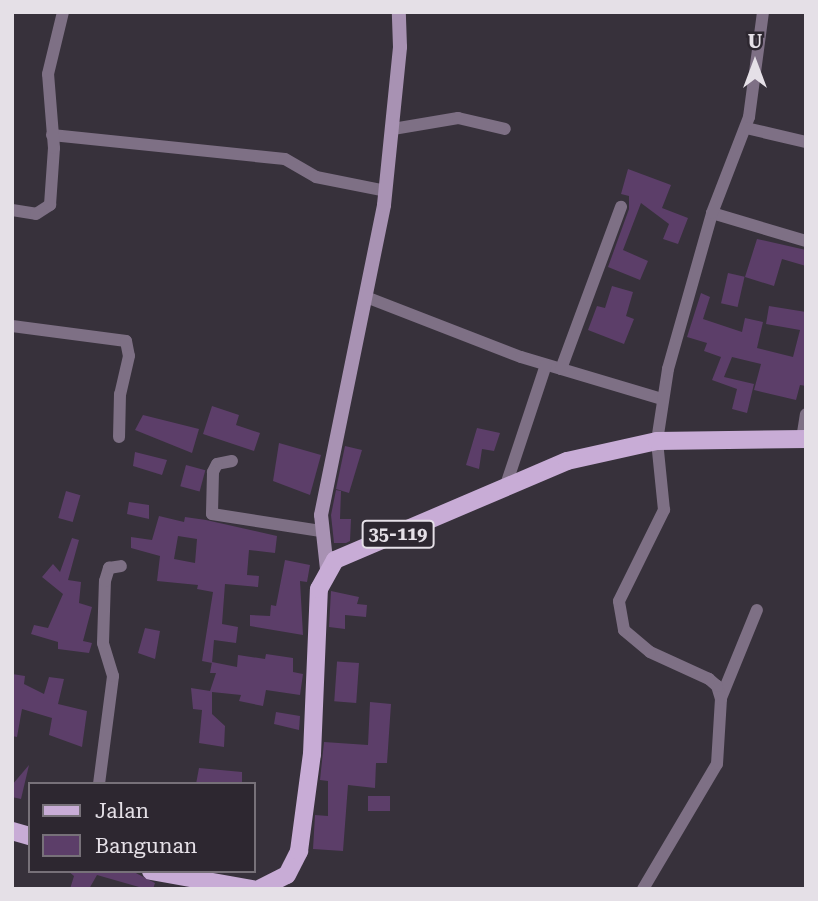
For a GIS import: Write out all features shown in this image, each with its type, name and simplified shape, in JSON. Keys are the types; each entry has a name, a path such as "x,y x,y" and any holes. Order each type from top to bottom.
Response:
{"main road":[{"name":"35-119","path":"327,569 348,551 462,509 506,485 567,461 657,441 706,437 804,439"},
{"path":"258,889 266,889 287,875 299,851 312,754 319,589 327,569"},
{"path":"162,873 252,889"}],"street":[{"path":"12,210 36,214 50,205 52,135 48,74 63,12"},
{"path":"327,569 321,531 386,191 393,129 399,12"},
{"path":"721,699 717,686 709,679 650,652 620,621 623,590 664,510 657,441 662,399 712,214 746,128 763,12"},
{"path":"393,129 458,118 505,129"},
{"path":"746,128 806,142"},
{"path":"52,135 285,159 316,177 386,191"},
{"path":"561,369 621,207"},
{"path":"712,214 806,240"},
{"path":"366,297 546,365 662,399"},
{"path":"12,326 125,341 129,355 120,394 119,437"},
{"path":"506,485 546,365"},
{"path":"804,439 806,414"},
{"path":"232,461 216,464 213,472 212,514 321,531"},
{"path":"99,782 113,676 103,643 105,581 109,569 121,566"},
{"path":"643,889 717,764 721,699 757,610"}],"building":[{"path":"628,169 671,185 662,208 688,218 678,244 663,239 669,224 641,203 623,250 648,261 640,280 608,267 629,209 629,196 621,194"},
{"path":"757,239 806,250 806,266 782,259 774,286 745,277"},
{"path":"728,273 745,277 738,307 721,303"},
{"path":"612,286 633,292 626,316 634,319 624,344 588,330 597,306 605,308"},
{"path":"701,293 710,297 703,319 742,332 745,318 763,322 757,348 793,357 800,330 766,324 769,306 806,312 806,386 800,385 796,400 754,390 761,364 732,357 724,377 754,384 747,413 732,409 737,389 712,380 721,357 704,351 707,343 687,337"},
{"path":"212,406 239,415 236,425 260,433 254,451 203,434"},
{"path":"143,415 199,429 192,453 135,430"},
{"path":"477,428 500,433 494,451 482,449 479,469 466,465"},
{"path":"279,443 321,455 310,495 273,481"},
{"path":"345,446 362,450 349,493 336,489"},
{"path":"135,452 167,460 162,475 133,466"},
{"path":"186,465 205,470 200,491 180,486"},
{"path":"336,490 341,491 340,519 351,519 350,541 346,543 334,543 331,515"},
{"path":"66,491 80,495 73,522 58,518"},
{"path":"129,502 149,505 149,519 127,514"},
{"path":"159,516 184,522 185,517 206,520 277,536 275,553 249,550 247,575 259,576 258,587 225,584 222,624 238,627 236,643 214,640 212,663 202,661 213,592 197,589 198,585 157,581 160,556 131,548 131,537 152,540","holes":["178,536 197,539 195,563 174,559"]},
{"path":"72,538 79,540 68,580 81,582 79,603 92,607 83,641 92,643 89,653 58,649 58,642 31,634 34,625 48,628 63,594 42,577 53,564 60,572"},
{"path":"285,560 310,565 307,582 300,581 303,635 250,626 250,615 270,616 271,605 276,606"},
{"path":"331,591 359,597 357,604 367,605 366,617 345,615 345,629 329,627"},
{"path":"145,628 160,631 155,659 138,653"},
{"path":"266,654 293,658 293,672 303,674 300,695 266,690 263,706 239,701 241,695 212,692 212,714 225,726 224,747 199,743 202,710 193,709 191,688 210,691 216,673 210,673 212,662 237,667 238,655 265,659"},
{"path":"337,661 359,663 356,703 334,701"},
{"path":"12,674 25,676 24,684 44,694 49,677 64,679 58,704 87,711 82,747 49,735 52,718 22,709 17,737 12,736"},
{"path":"370,702 391,704 387,763 376,763 375,788 348,785 343,851 313,849 315,815 328,816 328,781 320,780 324,742 368,745"},
{"path":"276,712 300,716 299,730 274,724"},
{"path":"29,765 21,799 12,797 12,785"},
{"path":"199,768 242,772 242,782 196,782"},
{"path":"368,796 390,796 390,811 368,811"},
{"path":"70,873 136,873 155,883 153,889 146,889 97,875 89,889 70,889 74,876"}]}
